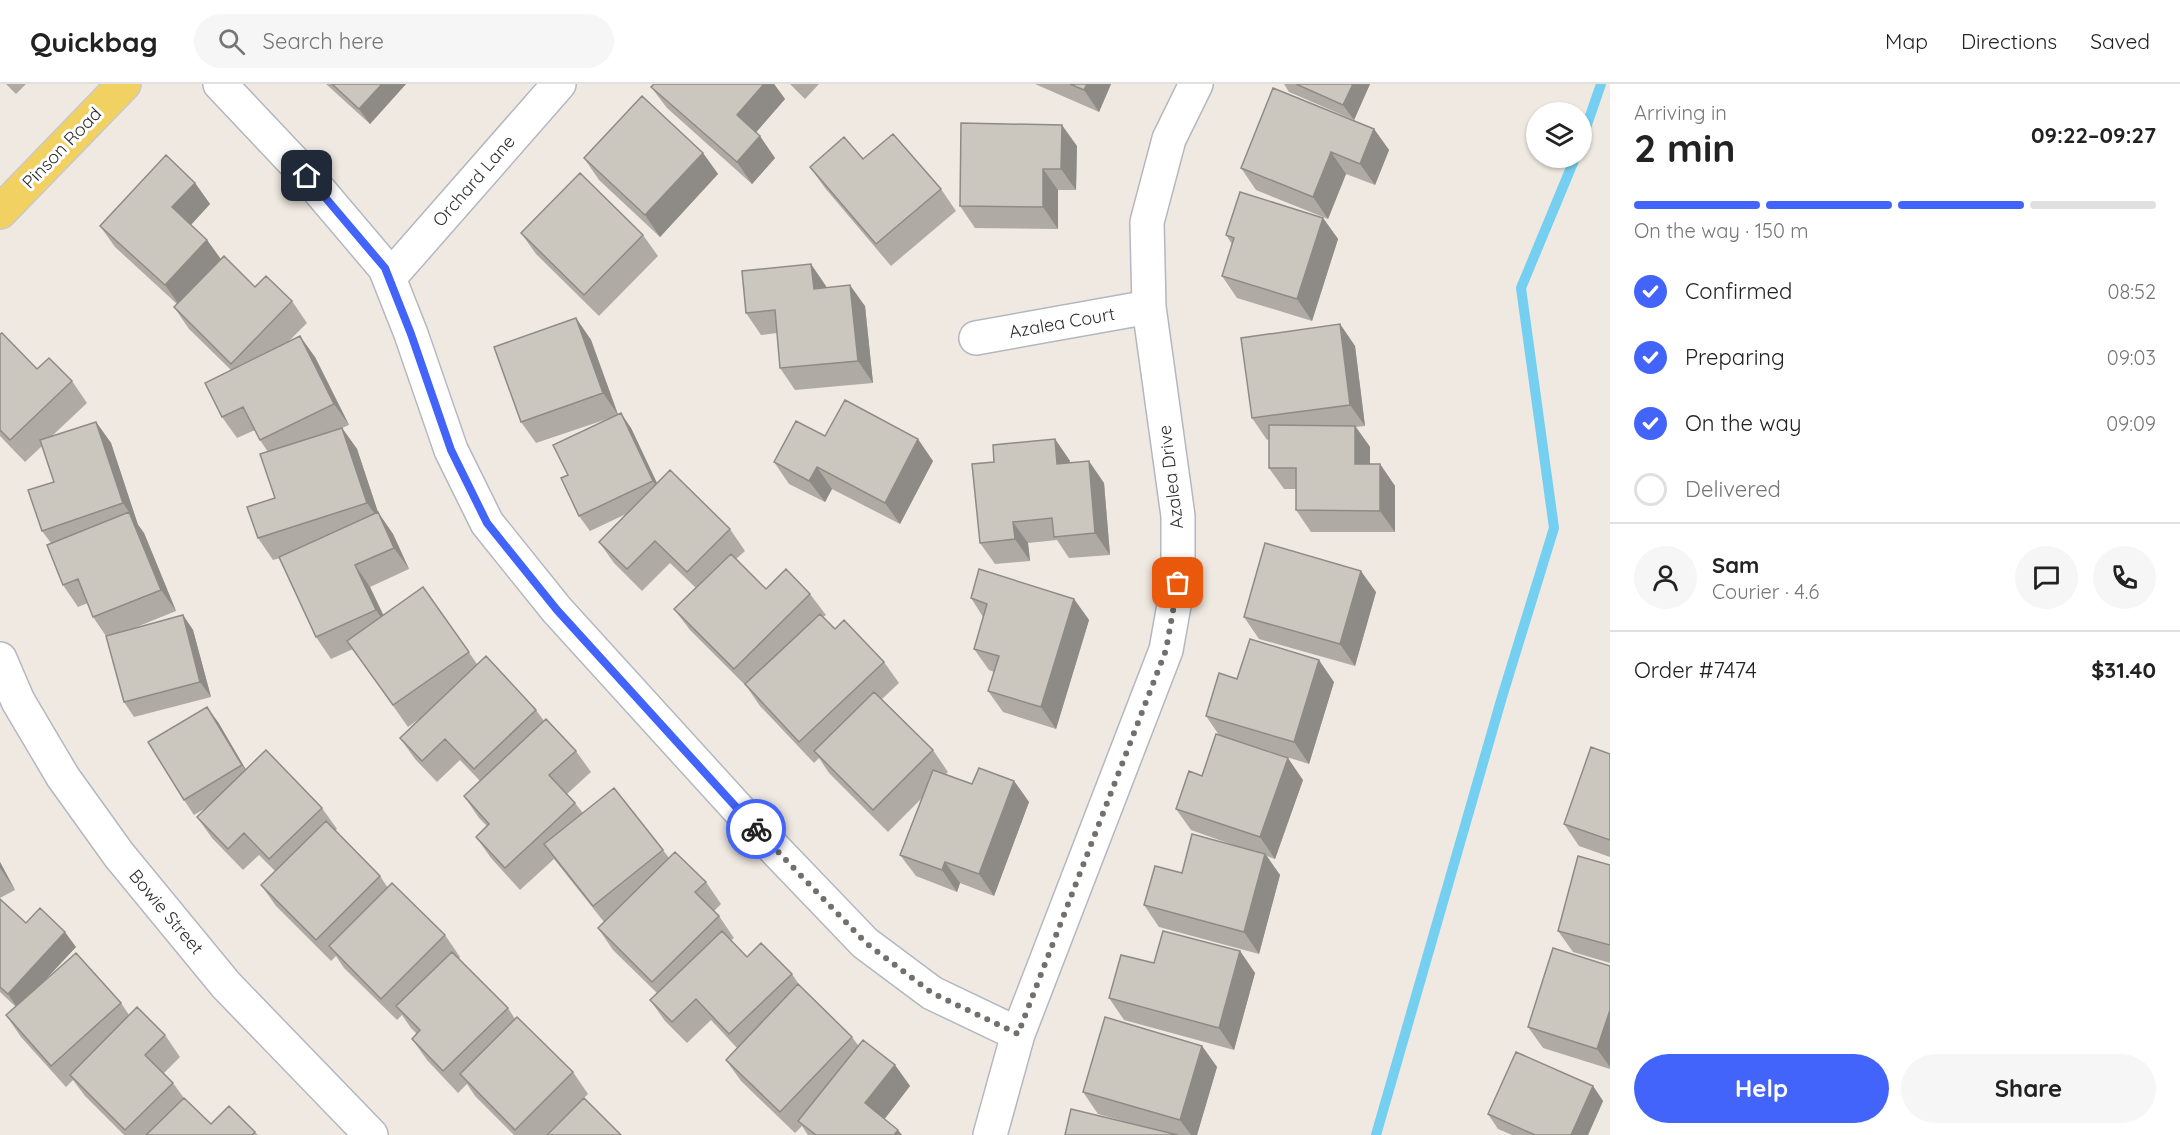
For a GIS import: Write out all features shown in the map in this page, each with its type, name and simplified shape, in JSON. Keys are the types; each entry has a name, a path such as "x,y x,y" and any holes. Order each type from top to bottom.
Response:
{"main road":[{"name":"Pinson Road","path":"0,212 124,84"}],"street":[{"path":"220,84 307,176 385,268 411,334 451,450 487,523 557,610 769,843 866,943 932,993 1018,1034"},
{"name":"Orchard Lane","path":"389,278 559,84"},
{"name":"Azalea Drive","path":"990,1135 1018,1034 1166,650 1178,583 1178,516 1149,307 1147,222 1169,139 1196,84"},
{"name":"Azalea Court","path":"976,338 1149,307"},
{"name":"Bowie Street","path":"0,660 18,701 63,777 119,855 226,985 371,1135"}],"building":[{"path":"332,84 382,84 359,109"},
{"path":"654,84 764,84 737,115 760,136 737,162 651,87"},
{"path":"1070,84 1087,84 1084,90"},
{"path":"1296,84 1353,84 1343,105"},
{"path":"1273,88 1374,129 1360,164 1331,152 1313,197 1241,168"},
{"path":"642,96 703,153 645,215 584,158"},
{"path":"961,123 1062,125 1061,169 1043,169 1043,207 960,206"},
{"path":"893,134 941,189 876,244 810,167 844,137 863,159"},
{"path":"166,155 195,183 172,207 207,240 165,285 100,226"},
{"path":"580,173 643,235 584,295 521,233"},
{"path":"1240,192 1323,218 1297,299 1222,276 1234,238 1226,235"},
{"path":"224,256 255,287 266,276 292,301 231,364 174,307"},
{"path":"811,264 814,289 850,285 858,361 780,368 775,310 746,313 742,271"},
{"path":"576,318 603,393 521,422 494,347"},
{"path":"1340,324 1350,405 1252,418 1241,338"},
{"path":"2,333 37,369 49,358 72,381 10,440 0,430 0,334"},
{"path":"300,336 334,404 260,440 243,407 222,417 205,383"},
{"path":"845,400 918,439 885,503 817,467 809,481 774,462 796,421 825,436"},
{"path":"621,413 653,481 579,516 561,478 568,475 553,445"},
{"path":"96,422 123,503 42,531 28,490 54,482 40,440"},
{"path":"1269,425 1355,426 1355,464 1380,464 1380,511 1296,510 1296,468 1269,468"},
{"path":"342,428 367,503 258,538 247,507 275,498 260,454"},
{"path":"1055,439 1057,464 1089,461 1095,533 1054,537 1052,518 1013,522 1015,539 980,543 972,464 994,462 993,445"},
{"path":"670,470 730,529 687,572 655,541 627,569 599,542"},
{"path":"129,512 161,590 93,617 78,579 63,585 47,545"},
{"path":"378,512 394,548 355,565 376,610 316,637 279,557"},
{"path":"1265,543 1361,571 1340,644 1244,617"},
{"path":"731,554 766,589 786,569 810,594 734,669 674,609"},
{"path":"979,569 1074,599 1041,707 988,691 999,656 974,649 987,604 971,598"},
{"path":"423,587 469,652 393,705 347,641"},
{"path":"820,614 835,629 844,620 884,662 799,742 745,684"},
{"path":"183,615 200,682 124,702 106,636"},
{"path":"1250,639 1319,660 1294,742 1206,716 1219,673 1237,679"},
{"path":"486,656 536,710 474,769 445,739 422,761 400,738"},
{"path":"874,692 933,750 873,810 814,751"},
{"path":"207,707 242,765 184,800 148,742"},
{"path":"546,719 576,751 549,775 575,803 505,868 476,837 489,824 464,796"},
{"path":"1216,734 1288,758 1260,837 1176,809 1189,771 1202,776"},
{"path":"1591,747 1610,754 1610,840 1564,824"},
{"path":"266,750 322,808 269,859 244,833 228,849 197,817"},
{"path":"979,768 1014,781 979,874 945,862 942,870 900,855 933,770 972,784"},
{"path":"614,788 663,850 593,906 544,844"},
{"path":"326,821 380,876 316,940 261,885"},
{"path":"1192,834 1265,854 1244,932 1144,905 1155,866 1182,873"},
{"path":"675,852 706,882 695,892 719,916 652,982 598,928"},
{"path":"1578,856 1610,865 1610,945 1558,931"},
{"path":"392,883 445,935 381,999 329,946"},
{"path":"0,899 26,923 40,908 65,932 8,994 0,987"},
{"path":"722,931 747,957 761,943 792,974 729,1034 696,999 672,1022 650,1000"},
{"path":"1163,931 1240,951 1219,1028 1109,998 1121,955 1154,963"},
{"path":"1553,948 1610,966 1610,1010 1597,1049 1528,1027"},
{"path":"452,952 508,1008 443,1071 412,1039 420,1030 396,1006"},
{"path":"76,953 121,1003 51,1066 6,1015"},
{"path":"798,984 852,1037 780,1112 726,1060"},
{"path":"137,1007 165,1035 145,1055 173,1083 125,1130 70,1075"},
{"path":"517,1017 573,1072 515,1130 460,1074"},
{"path":"1105,1017 1202,1046 1180,1120 1083,1092"},
{"path":"863,1040 895,1065 865,1103 898,1130 894,1135 816,1135 798,1121"},
{"path":"1516,1052 1593,1086 1571,1135 1535,1135 1488,1114"},
{"path":"184,1098 211,1124 229,1106 255,1132 252,1135 146,1135"},
{"path":"584,1098 621,1135 547,1135"},
{"path":"1071,1109 1178,1135 1065,1135"}],"waterway":[{"path":"1592,110 1601,84"},
{"path":"1376,1135 1502,697 1554,528 1521,288 1571,168"}],"way so far":[{"path":"756,829 866,943 932,993 1018,1034 1166,650 1178,583"}],"route":[{"path":"307,176 385,268 411,334 451,450 487,523 557,610 756,829"}]}
